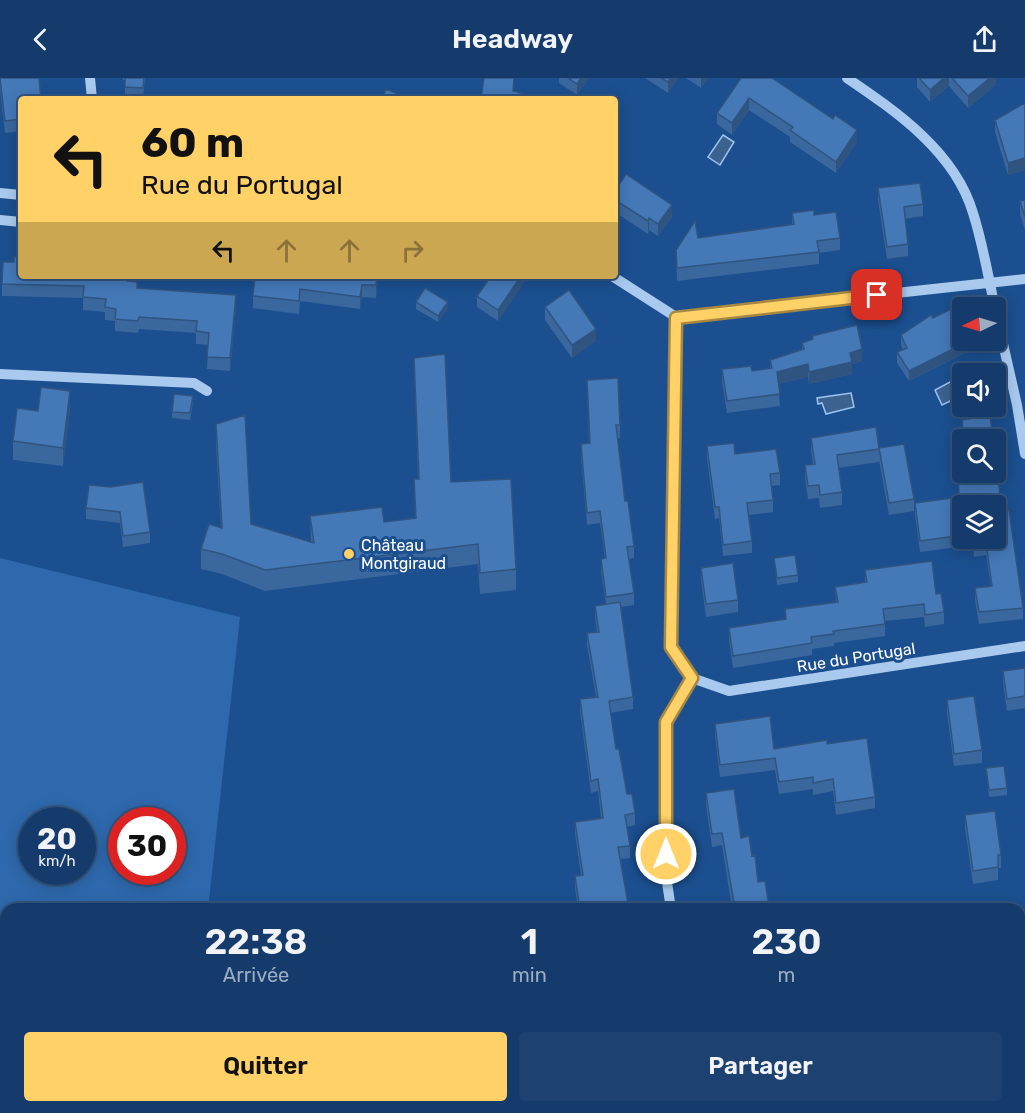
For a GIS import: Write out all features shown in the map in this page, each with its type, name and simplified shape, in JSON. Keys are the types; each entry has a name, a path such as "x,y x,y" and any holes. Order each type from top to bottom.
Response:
{"street":[{"path":"90,78 92,96"},
{"path":"847,78 890,106 941,155 960,181 973,212 992,297"},
{"path":"0,194 18,195"},
{"path":"0,220 18,222"},
{"path":"617,279 676,318 1025,279"},
{"path":"670,903 666,876 666,722 692,678 671,647 676,318"},
{"path":"1005,351 1025,454"},
{"path":"0,374 194,383 207,391"},
{"name":"Rue du Portugal","path":"692,678 729,691 1025,646"}],"shaded area":[{"path":"723,135 734,142 720,165 708,157"},
{"path":"952,381 952,400 942,405 935,390"},
{"path":"851,393 854,407 826,414 822,403 818,404 817,398"},
{"path":"0,558 240,617 209,903 0,903"}],"building":[{"path":"0,78 39,78 41,96 18,96 18,119 5,121"},
{"path":"125,78 144,78 143,88 125,87"},
{"path":"484,78 514,78 513,91 521,93 520,96 481,96"},
{"path":"568,78 581,78 577,84"},
{"path":"741,78 772,78 833,119 835,115 857,130 836,162 790,130 793,127 749,98 732,123 717,113"},
{"path":"919,78 944,78 930,90"},
{"path":"952,78 990,78 968,96"},
{"path":"386,89 403,96 383,96"},
{"path":"1025,103 1025,158 1008,163 995,120"},
{"path":"626,174 672,205 658,224 649,218 648,221 618,202 618,186"},
{"path":"920,183 923,204 904,207 908,244 887,247 878,188"},
{"path":"1025,200 1025,217 1020,201"},
{"path":"814,210 814,215 836,212 840,238 817,241 819,252 677,268 676,250 695,221 698,238 794,224 792,213"},
{"path":"14,257 18,257 18,279 127,279 127,281 137,282 137,288 236,295 230,358 207,357 209,333 196,331 197,321 139,317 138,321 115,319 116,309 105,307 106,299 83,297 84,286 2,284 3,262 14,262"},
{"path":"255,279 377,279 376,285 362,285 360,297 300,289 299,301 253,296"},
{"path":"489,279 519,279 498,310 477,296"},
{"path":"425,288 448,302 438,316 416,302"},
{"path":"569,290 596,329 572,345 545,307"},
{"path":"952,308 952,350 909,371 897,352 907,348 901,335 931,315 933,318"},
{"path":"857,325 862,349 850,353 852,362 809,372 808,364 777,372 780,394 727,401 722,369 751,366 752,371 772,368 770,360 804,349 802,343 813,339 812,336"},
{"path":"445,354 451,482 511,479 516,569 480,573 478,544 265,570 201,549 209,524 222,528 216,424 245,415 251,524 314,543 310,516 382,507 384,522 416,518 414,479 419,479 414,358"},
{"path":"618,378 620,425 616,425 625,501 628,501 634,546 627,547 634,593 606,597 601,559 606,558 600,511 587,513 581,444 590,443 587,380"},
{"path":"41,387 70,391 63,448 13,441 17,408 38,411"},
{"path":"174,394 193,396 190,413 172,412"},
{"path":"990,417 992,429 963,429 962,420"},
{"path":"876,427 879,449 837,455 842,492 820,495 819,485 808,486 805,465 815,464 811,438"},
{"path":"734,443 735,454 776,449 780,473 770,474 773,500 747,503 752,541 723,545 719,507 715,507 707,446"},
{"path":"904,444 914,499 889,503 879,448"},
{"path":"143,482 150,532 123,536 120,512 86,508 89,485 111,487"},
{"path":"958,483 999,483 1000,495 959,495"},
{"path":"952,498 952,537 920,541 915,503"},
{"path":"1006,510 1009,510 1023,608 979,612 975,588 992,586 987,549 1006,549"},
{"path":"795,555 798,575 777,578 774,558"},
{"path":"932,561 936,594 941,593 944,612 925,615 924,604 883,609 885,624 833,631 834,634 811,637 812,643 733,656 729,628 786,619 785,609 838,602 835,587 867,582 865,570"},
{"path":"733,563 738,600 706,604 701,568"},
{"path":"620,602 633,697 609,701 616,749 619,749 627,794 632,794 635,813 625,815 630,846 618,847 628,903 579,903 575,876 583,875 575,822 603,818 598,779 591,781 580,699 598,697 587,633 599,632 595,606"},
{"path":"1025,668 1025,696 1007,699 1003,671"},
{"path":"974,696 982,750 954,754 947,700"},
{"path":"770,716 774,749 827,740 827,744 867,738 875,797 836,803 833,779 813,783 813,777 779,782 775,758 720,765 715,724"},
{"path":"1004,766 1007,788 989,790 986,768"},
{"path":"734,789 741,838 749,836 752,856 755,855 758,882 765,881 769,903 734,903 722,833 712,834 706,793"},
{"path":"995,811 1001,855 998,855 998,867 973,871 965,815"}],"place":[{"name":"Château Montgiraud","path":"349,554"}],"route":[{"path":"666,854 666,722 692,678 671,647 676,318 877,295"}]}
